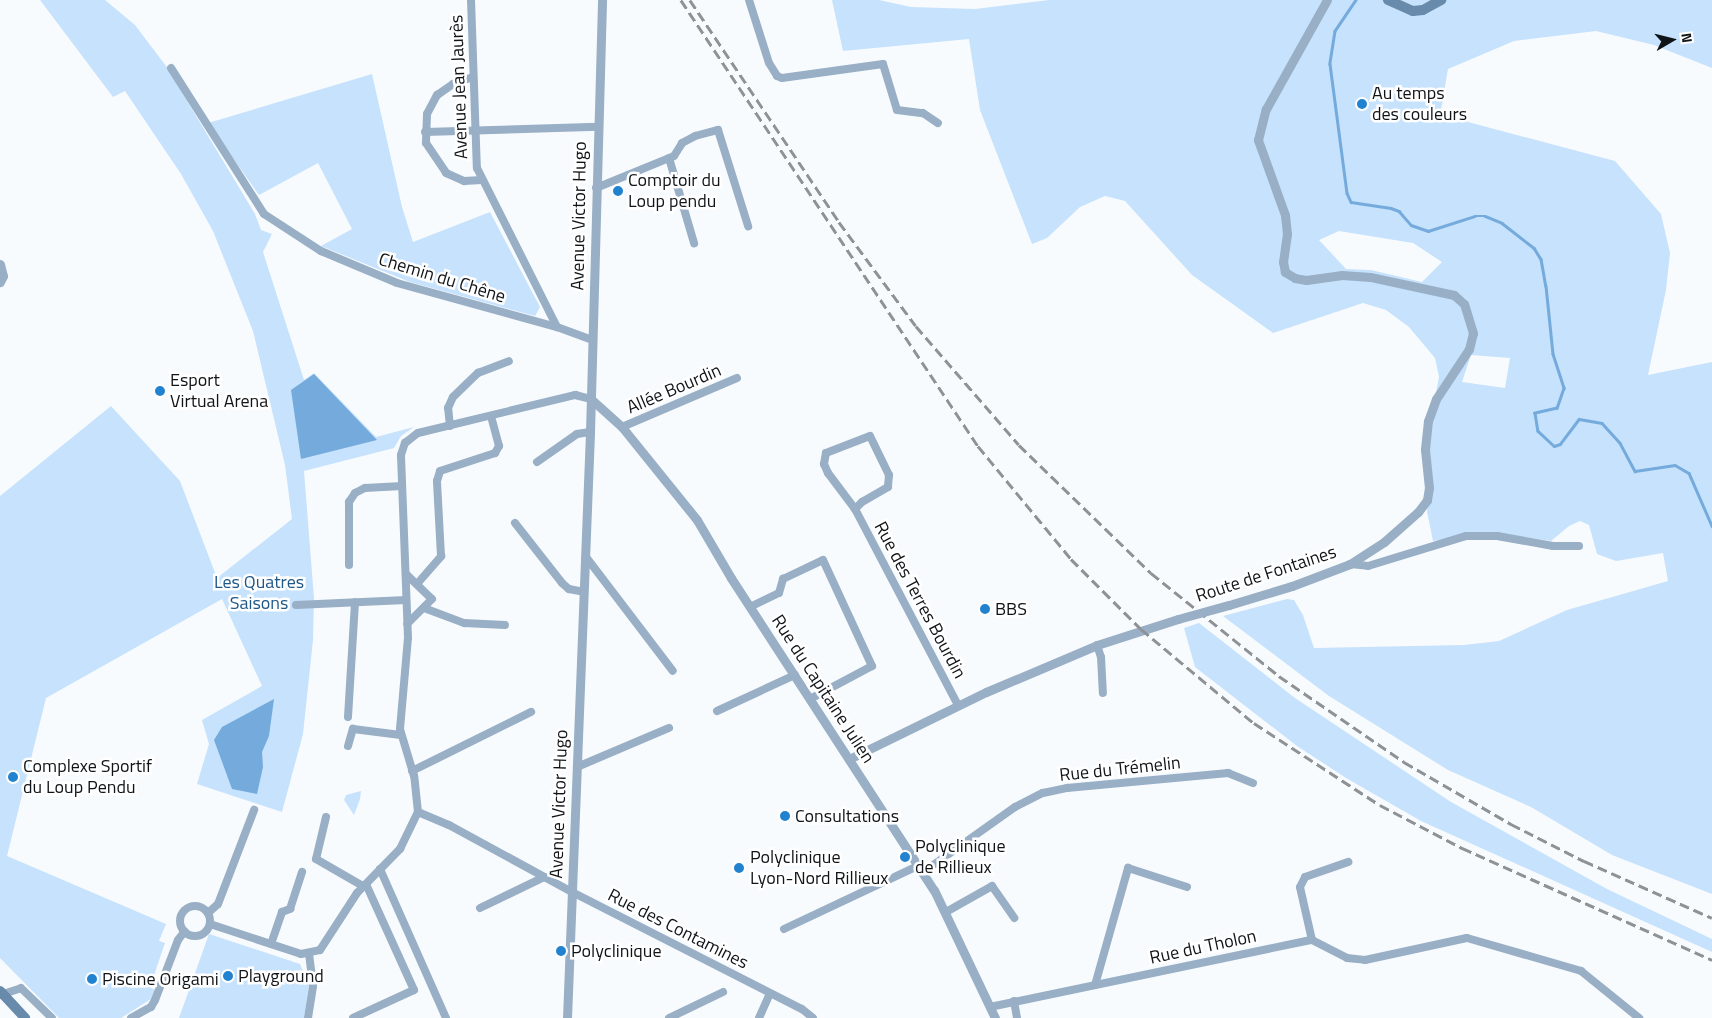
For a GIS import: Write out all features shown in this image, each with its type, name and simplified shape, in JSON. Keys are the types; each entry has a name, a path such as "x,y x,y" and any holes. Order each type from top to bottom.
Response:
{"main road":[{"path":"1388,0 1413,11 1424,10 1441,0"},
{"path":"3,992 25,1018"}],"street":[{"name":"Avenue Jean Jaurès","path":"471,0 476,168 557,327"},
{"name":"Avenue Victor Hugo","path":"567,1018 586,557 602,0"},
{"path":"749,0 769,63 777,76 782,78 883,64 897,110 923,113 938,123"},
{"name":"Route de Fontaines","path":"849,759 958,705 1097,645 1292,586 1350,564 1396,532 1427,500 1428,421 1436,399 1469,349 1473,333 1464,304 1454,295 1370,276 1342,275 1306,280 1295,278 1285,272 1283,262 1287,234 1286,214 1258,140 1266,110 1327,0"},
{"name":"Chemin du Chêne","path":"172,68 264,214 321,251 397,283 557,327"},
{"path":"473,77 453,84 437,95 427,114 425,132 429,151 446,174 464,181 482,180"},
{"path":"425,132 598,127"},
{"path":"596,188 669,158 682,143 718,130 748,226"},
{"path":"669,158 694,243"},
{"path":"0,264 3,276 0,282"},
{"path":"557,327 592,340"},
{"path":"450,426 448,408 453,396 478,373 509,360"},
{"name":"Allée Bourdin","path":"622,427 737,378"},
{"path":"210,924 309,954 320,950 364,885 400,849 418,812 412,771 401,735 407,624 401,455 405,443 418,433 491,417 575,395 591,399"},
{"name":"Rue du Capitaine Julien","path":"591,399 622,427 697,520 750,607 946,912 995,1018"},
{"path":"416,584 441,556 437,480 440,471 495,452 498,446 491,417"},
{"path":"537,462 577,434 590,432"},
{"name":"Rue des Terres Bourdin","path":"855,509 862,502 888,487 889,475 870,436 826,453 824,464 828,473 855,509 958,705"},
{"path":"350,565 349,502 355,493 366,488 402,486"},
{"path":"515,523 562,584 569,589 584,592"},
{"path":"1350,564 1368,566 1466,536 1497,536 1553,546 1579,546"},
{"path":"586,557 673,671"},
{"path":"750,607 778,593 783,579 823,560 872,666 810,699"},
{"path":"406,574 432,599 407,624"},
{"path":"296,605 406,600"},
{"path":"348,717 355,602"},
{"path":"424,608 464,623 505,626"},
{"path":"1097,645 1103,693"},
{"path":"717,710 795,676"},
{"path":"412,771 531,712"},
{"path":"577,767 669,728"},
{"path":"348,746 353,729 401,735"},
{"name":"Rue du Trémelin","path":"784,928 920,869 1015,806 1043,793 1066,788 1228,773 1253,783"},
{"path":"208,913 218,904 254,810"},
{"name":"Rue des Contamines","path":"418,812 449,825 572,892 770,993 813,1018"},
{"path":"326,817 316,859 364,885 414,990"},
{"path":"1348,862 1305,877 1300,887 1312,940 1347,958 1365,960 1468,938 1581,970 1639,1018"},
{"path":"1095,985 1128,868 1187,887"},
{"path":"380,870 446,1018"},
{"path":"271,944 282,912 290,909 302,872"},
{"path":"480,908 544,877"},
{"path":"946,912 992,886 1014,918"},
{"path":"199,906 208,913 210,924 198,936 185,931 180,920 185,910 199,906"},
{"path":"131,1018 151,1007 178,940 185,931"},
{"name":"Rue du Tholon","path":"990,1007 1312,940"},
{"path":"308,1018 313,986 309,954"},
{"path":"353,1018 430,983"},
{"path":"3,992 21,988 52,1018"},
{"path":"669,1018 723,992"},
{"path":"759,1018 770,993"},
{"path":"1014,1002 1017,1018"}],"green space":[{"name":"Les Quatres Saisons","path":"40,0 105,0 135,25 166,66 255,214 261,230 272,234 263,252 304,380 314,373 376,437 414,427 401,436 394,448 304,471 314,598 313,640 303,734 282,812 197,784 209,744 202,720 262,686 222,599 46,698 7,856 166,924 159,941 165,943 150,987 155,990 151,999 121,1018 59,1018 0,958 0,496 111,406 180,481 217,578 292,519 285,465 253,331 213,231 181,174 125,91 113,97"},
{"path":"832,0 879,0 911,7 975,9 1049,0 1712,0 1712,68 1654,45 1596,31 1514,41 1448,69 1441,110 1468,122 1615,161 1661,214 1670,253 1666,290 1648,375 1712,362 1712,894 1612,855 1531,807 1448,770 1329,696 1223,616 1287,599 1294,600 1303,615 1314,648 1464,645 1499,641 1567,610 1668,581 1663,553 1616,561 1597,554 1589,525 1580,521 1569,526 1551,541 1504,534 1433,541 1427,512 1430,479 1427,439 1439,377 1435,358 1409,327 1386,310 1363,303 1273,333 1192,275 1125,201 1105,196 1080,207 1047,238 1032,244 980,110 969,39 843,51","holes":["1339,231 1413,243 1442,262 1422,282 1371,270 1346,269 1319,240","1471,355 1510,358 1505,388 1462,382"]},
{"path":"372,74 402,207 413,242 490,212 540,307 535,316 410,282 321,246 352,229 318,163 259,195 208,123"},
{"path":"1199,623 1295,698 1451,802 1607,889 1712,939 1712,952 1421,821 1346,778 1297,746 1195,667 1184,628"},
{"path":"361,791 354,815 344,800 346,795"},
{"path":"209,934 300,964 309,985 304,1018 179,1018"}],"water":[{"path":"314,374 377,440 301,459 291,390"},
{"path":"274,699 269,736 262,752 263,767 257,794 232,789 214,740 222,727"}],"waterway":[{"path":"1356,0 1335,31 1330,64 1347,193 1351,202 1399,211 1411,225 1428,231 1475,216 1485,216 1502,223 1534,248 1541,259 1546,286 1553,354 1564,388 1557,408 1535,413 1538,431 1554,446 1560,444 1579,419 1602,423 1620,443 1635,471 1675,465 1689,473 1712,526"}],"railway":[{"path":"681,0 978,446 1071,559 1141,629 1254,723 1380,805 1462,848 1712,960"},
{"path":"690,0 839,222 916,326 1019,445 1151,573 1279,676 1404,762 1511,824 1584,861 1712,918"}],"place":[{"name":"Au temps des couleurs","path":"1362,104"},
{"name":"Comptoir du Loup pendu","path":"618,191"},
{"name":"Esport Virtual Arena","path":"160,391"},
{"name":"BBS","path":"985,609"},
{"name":"Complexe Sportif du Loup Pendu","path":"13,777"},
{"name":"Consultations","path":"785,816"},
{"name":"Polyclinique de Rillieux","path":"905,857"},
{"name":"Polyclinique Lyon-Nord Rillieux","path":"739,868"},
{"name":"Polyclinique","path":"561,951"},
{"name":"Playground","path":"228,976"},
{"name":"Piscine Origami","path":"92,979"}]}
